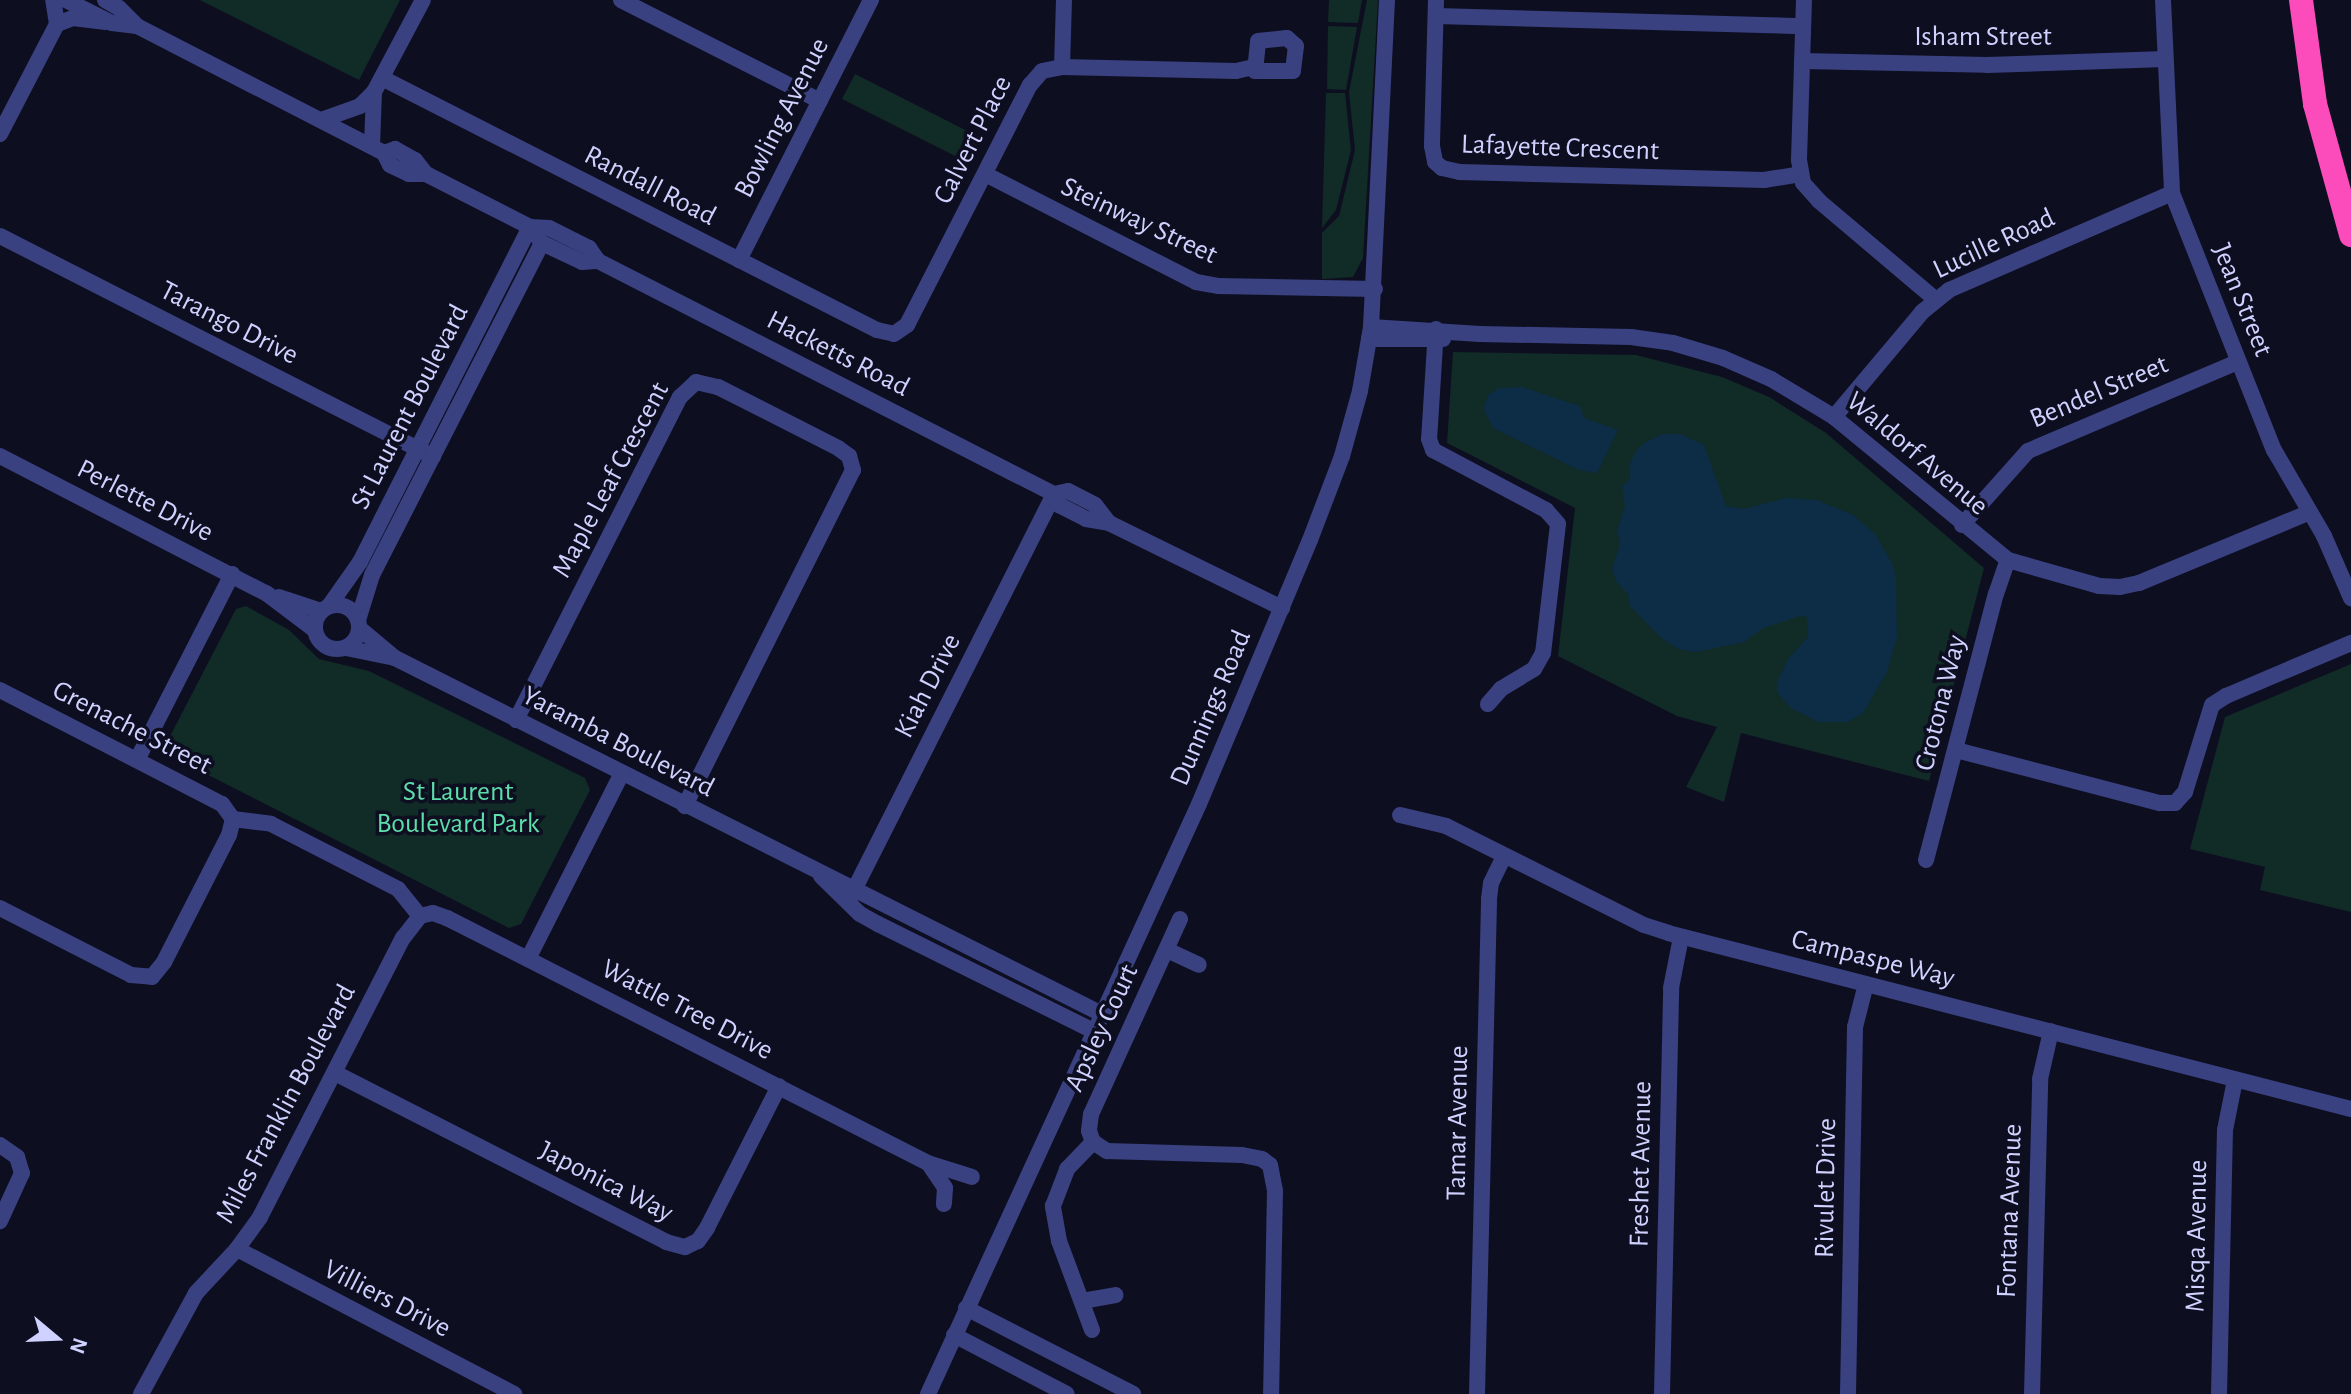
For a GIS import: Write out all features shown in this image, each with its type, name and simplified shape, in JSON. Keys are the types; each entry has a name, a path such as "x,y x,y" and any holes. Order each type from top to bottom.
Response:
{"highway":[{"path":"2301,0 2315,104 2351,235"}],"street":[{"path":"0,134 57,24 53,0"},
{"name":"Hacketts Road","path":"66,0 112,23 137,26"},
{"name":"Hacketts Road","path":"105,0 119,8 137,26 321,120 382,155 395,149 415,160 426,174 546,235 589,248 598,261 1054,494 1068,491 1095,505 1109,523 1282,608"},
{"path":"321,120 360,106 378,85 423,0"},
{"path":"621,0 820,101"},
{"name":"Bowling Avenue","path":"739,260 871,0"},
{"path":"1064,0 1062,67 1236,71 1253,67"},
{"name":"Dunnings Road","path":"928,1394 1092,1030 1199,804 1342,456 1370,333 1375,289 1387,0"},
{"path":"1804,0 1801,174 1819,201 1935,299"},
{"name":"Jean Street","path":"2163,0 2172,193 2274,450 2310,512 2351,598"},
{"path":"1436,8 1803,26"},
{"name":"Lafayette Crescent","path":"1436,8 1432,146 1435,162 1442,168 1459,172 1764,180 1801,174"},
{"path":"57,24 73,18 112,23"},
{"name":"Isham Street","path":"1802,61 1987,65 2165,59"},
{"name":"Calvert Place","path":"896,334 907,325 1035,78 1048,69 1062,67"},
{"path":"378,85 382,155"},
{"name":"Randall Road","path":"378,85 877,330 896,334"},
{"name":"Steinway Street","path":"985,174 1196,282 1218,286 1375,289"},
{"name":"Lucille Road","path":"1834,417 1935,299 1969,279 2172,193"},
{"name":"St Laurent Boulevard","path":"325,609 350,580 530,227"},
{"name":"St Laurent Boulevard","path":"359,624 366,586 546,235"},
{"name":"Tarango Drive","path":"0,236 433,457"},
{"name":"Waldorf Avenue","path":"1370,333 1608,335 1673,343 1751,369 1834,417 2008,560 2099,586 2120,587 2139,583 2310,512"},
{"path":"1436,334 1429,439 1433,450 1546,510 1558,524 1543,653 1534,669 1501,689 1488,704"},
{"name":"Bendel Street","path":"1962,525 2028,451 2238,362"},
{"name":"Maple Leaf Crescent","path":"516,720 680,397 696,382 718,387 838,448 849,456 853,470 685,806"},
{"name":"Perlette Drive","path":"0,456 232,574 266,593 315,630"},
{"name":"Kiah Drive","path":"852,895 1054,494"},
{"name":"Crotona Way","path":"1926,860 1996,594 2008,560"},
{"path":"137,760 232,574"},
{"name":"Perlette Drive","path":"266,593 325,609"},
{"path":"344,605 359,624 355,640 346,648 326,647 315,630 325,609 344,605"},
{"name":"Yaramba Boulevard","path":"359,624 395,658"},
{"path":"1956,750 2160,803 2175,803 2185,792 2212,705 2226,696 2351,643"},
{"name":"Yaramba Boulevard","path":"346,648 395,658 817,872 852,895 1100,1013"},
{"name":"Grenache Street","path":"0,690 226,806 233,819"},
{"path":"528,959 622,773"},
{"name":"Campaspe Way","path":"1400,815 1446,826 1644,925 1681,937 2351,1109"},
{"path":"0,908 131,975 152,977 164,962 218,856 233,819 271,824 385,882 404,894 420,916"},
{"name":"Tamar Avenue","path":"1477,1394 1489,899 1491,883 1504,856"},
{"name":"Yaramba Boulevard","path":"852,895 878,924 1092,1030"},
{"name":"Wattle Tree Drive","path":"420,916 440,915 928,1163 972,1177"},
{"name":"Miles Franklin Boulevard","path":"141,1394 188,1305 237,1249 260,1217 409,928 420,916"},
{"name":"Apsley Court","path":"1093,1142 1089,1128 1091,1114 1180,919"},
{"name":"Freshet Avenue","path":"1662,1394 1671,988 1681,937"},
{"name":"Apsley Court","path":"1167,950 1199,965"},
{"name":"Rivulet Drive","path":"1848,1394 1855,1027 1866,984"},
{"name":"Fontana Avenue","path":"2032,1394 2040,1079 2051,1031"},
{"name":"Japonica Way","path":"335,1073 666,1242 685,1247 698,1241 707,1228 779,1086"},
{"name":"Misqa Avenue","path":"2219,1394 2225,1130 2235,1080"},
{"path":"1092,1330 1055,1226 1053,1206 1067,1169 1093,1142 1110,1152 1242,1155 1266,1161 1275,1177 1271,1394"},
{"path":"0,1145 17,1157 22,1173 0,1221"},
{"path":"928,1163 945,1188 944,1204"},
{"name":"Villiers Drive","path":"237,1249 514,1394"},
{"path":"1082,1301 1115,1295"},
{"path":"966,1308 1133,1394"},
{"path":"954,1335 1067,1394"}],"green space":[{"path":"200,0 400,0 359,80"},
{"path":"1329,0 1362,0 1358,23 1328,22"},
{"path":"1367,0 1378,0 1363,258 1353,277 1322,279 1322,233 1339,216 1355,150 1349,92"},
{"path":"1328,26 1357,27 1346,90 1327,89"},
{"path":"855,74 981,138 969,163 842,99"},
{"path":"1326,93 1345,93 1351,150 1336,210 1322,228"},
{"path":"1453,352 1636,355 1722,377 1769,397 1826,433 1984,568 1929,781 1741,733 1724,802 1686,787 1717,727 1677,716 1558,656 1575,508 1447,443"},
{"name":"St Laurent Boulevard Park","path":"246,606 289,630 319,659 369,671 585,778 590,790 521,924 509,928 169,755 166,744 236,609"},
{"path":"2351,664 2351,912 2260,890 2265,867 2190,849 2225,717"}],"water":[{"path":"1522,387 1580,406 1584,418 1618,430 1597,473 1579,470 1493,428 1483,408 1489,394 1499,388"},
{"path":"1663,434 1680,434 1704,445 1726,506 1744,509 1786,498 1817,500 1853,515 1875,534 1891,561 1896,577 1897,637 1887,672 1863,713 1848,722 1818,722 1791,708 1777,692 1777,683 1788,659 1808,637 1807,618 1803,615 1763,628 1744,642 1696,652 1678,649 1661,638 1630,606 1628,594 1616,581 1612,570 1620,544 1617,530 1625,506 1622,486 1630,479 1629,465 1636,451 1644,443"}]}
